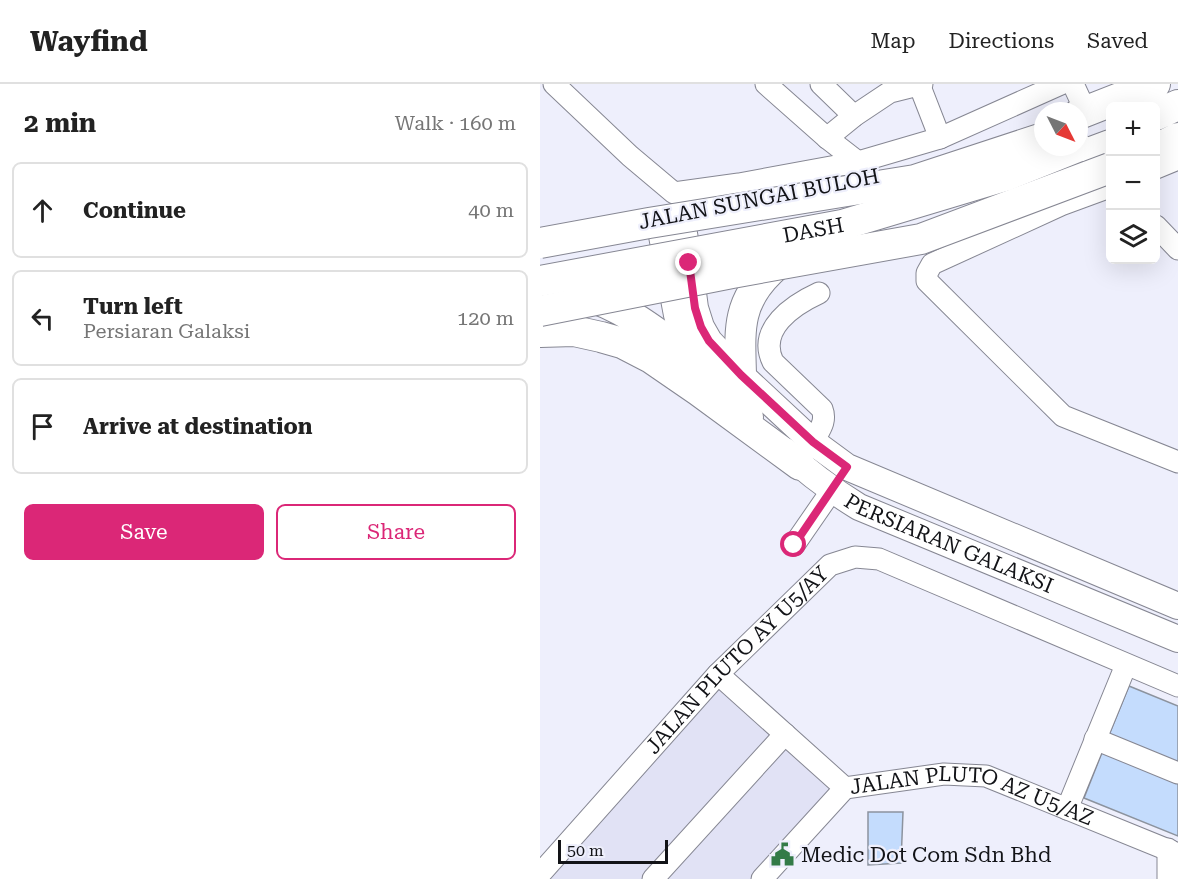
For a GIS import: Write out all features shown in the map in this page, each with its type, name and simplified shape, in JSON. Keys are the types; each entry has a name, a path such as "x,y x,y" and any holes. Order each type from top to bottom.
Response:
{"highway":[{"path":"1094,113 1155,84"},
{"path":"1094,113 1164,84"},
{"path":"1160,113 1178,105"},
{"path":"1160,125 1178,118"},
{"name":"JALAN SUNGAI BULOH","path":"540,241 671,210 857,184 1034,129"},
{"name":"DASH","path":"1088,142 1106,135"},
{"path":"1160,147 1178,138"},
{"name":"DASH","path":"540,241 915,180 1034,141"},
{"name":"JALAN SUNGAI BULOH","path":"543,294 856,224 1021,178 1106,146"},
{"name":"DASH","path":"543,294 842,225 1005,176 1054,156"},
{"path":"543,294 732,273 921,239 1106,170"},
{"path":"741,375 742,314 749,298 764,277 783,259 856,224"},
{"path":"543,294 575,293 611,306 637,320 699,364"},
{"path":"540,332 574,331 622,343 651,358 699,391 806,454"}],"main road":[{"name":"PERSIARAN GALAKSI","path":"671,210 678,265 677,315 684,340 699,364 766,433 806,454 847,467 1178,606"},
{"name":"PERSIARAN GALAKSI","path":"678,265 701,327 709,341 741,375 806,454 831,490 878,516 1178,639"},
{"path":"831,490 847,467"}],"street":[{"path":"554,84 630,156 671,210 739,184 858,162 940,138 1061,84"},
{"path":"766,84 858,162"},
{"path":"827,138 854,116 891,92 920,84 940,138"},
{"path":"1073,84 1094,113"},
{"path":"826,86 854,116"},
{"path":"1160,166 1178,159"},
{"path":"1106,188 1061,205 932,264 927,273 927,282 1063,416 1178,462"},
{"path":"1160,231 1178,249"},
{"path":"806,454 825,416 822,409 773,362 768,346 772,331 784,315 802,301 819,293"},
{"path":"794,545 831,490"},
{"name":"JALAN PLUTO AY U5/AY","path":"540,874 718,674 830,565 855,557 879,559 1178,686"},
{"path":"1067,809 1126,665"},
{"path":"718,674 845,788"},
{"path":"653,879 785,734"},
{"path":"1095,739 1178,773"},
{"name":"JALAN PLUTO AZ U5/AZ","path":"762,879 845,788 944,774 986,776 1173,851"},
{"path":"1168,879 1173,851"}],"shaded area":[{"path":"720,680 838,786 754,879 544,879"}],"building":[{"path":"1129,686 1178,706 1178,763 1109,735"},
{"path":"1103,750 1178,780 1178,836 1084,798"},
{"path":"868,812 903,812 901,863 868,865"}],"place":[{"name":"Medic Dot Com Sdn Bhd","path":"783,855"}],"route":[{"path":"689,263 695,308 701,327 709,341 741,375 813,442 847,467 794,545"}]}
